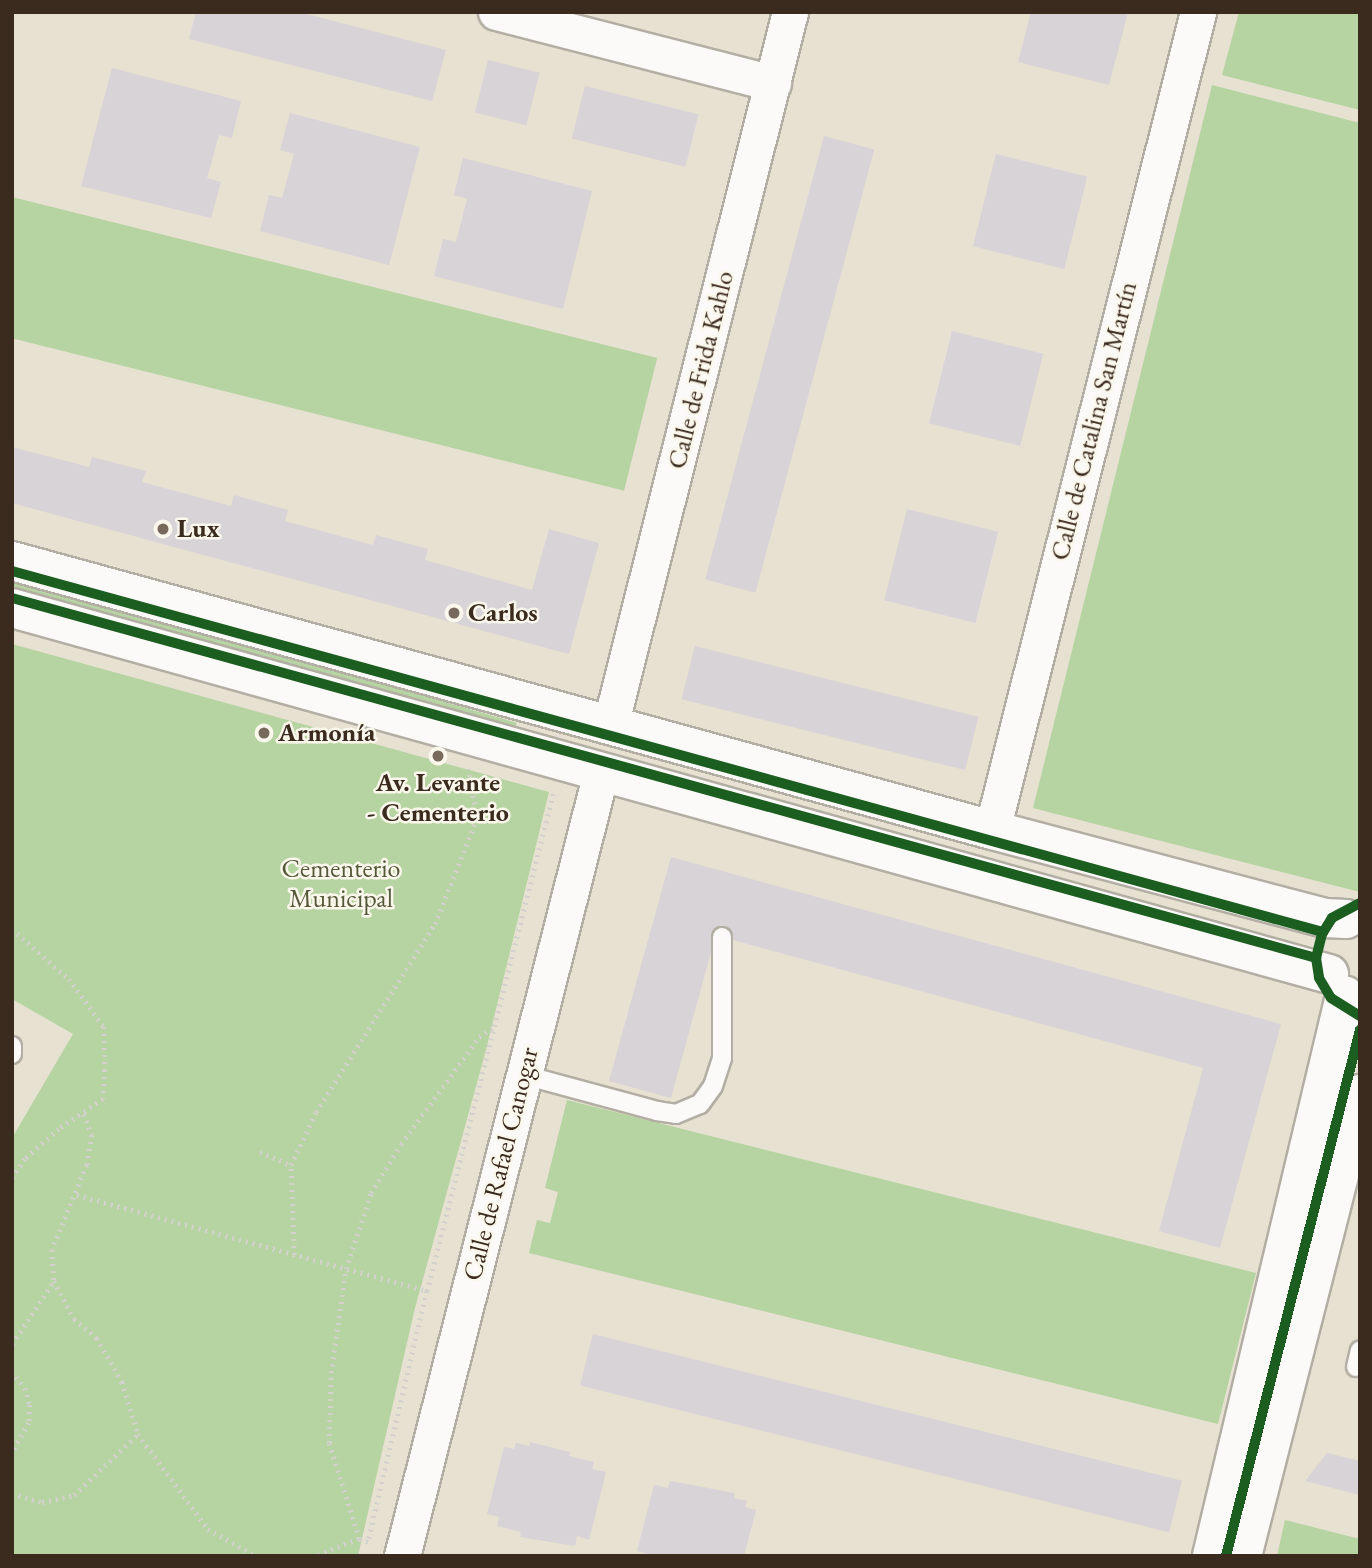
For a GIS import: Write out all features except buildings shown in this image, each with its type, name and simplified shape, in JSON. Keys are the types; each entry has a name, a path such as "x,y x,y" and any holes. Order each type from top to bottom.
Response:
{"street":[{"path":"496,12 773,83"},
{"name":"Calle de Frida Kahlo","path":"610,726 790,12"},
{"name":"Calle de Catalina San Martín","path":"992,830 1198,12"},
{"path":"12,561 992,830 1326,918 1353,916"},
{"path":"12,608 601,772 1344,991"},
{"name":"Calle de Rafael Canogar","path":"402,1556 601,772"},
{"path":"1212,1556 1344,991 1327,954 1333,934 1353,916"},
{"path":"1242,1556 1350,1179 1360,1094"}],"lane":[{"path":"524,1075 657,1111 676,1114 700,1104 713,1086 722,1058 722,937"},
{"path":"12,1046 12,1054"}],"path":[{"path":"294,1255 291,1165 317,1112 435,924 477,818 467,779 470,761"},
{"path":"317,1556 359,1539 368,1542 427,1291 555,787"},
{"path":"12,929 69,979 104,1027 103,1099 25,1159 12,1180"},
{"path":"359,1539 329,1443 331,1373 346,1269 371,1193 401,1144 479,1037 496,1026"},
{"path":"84,1114 92,1135 76,1195 52,1250 54,1281 74,1320 97,1338 122,1382 138,1434 208,1529 256,1556"},
{"path":"260,1152 291,1165"},
{"path":"76,1195 427,1291"},
{"path":"12,1344 54,1281"},
{"path":"12,1371 25,1388 30,1405 29,1423 12,1452"},
{"path":"12,1493 41,1502 74,1495 138,1434"}],"green space":[{"path":"1239,12 1360,12 1360,110 1222,75"},
{"path":"1212,85 1360,123 1360,892 1033,808"},
{"path":"12,197 657,358 624,491 12,338"},
{"path":"12,578 517,723 514,730 12,586"},
{"name":"Cementerio Municipal","path":"12,644 549,792 486,1050 415,1308 358,1556 12,1556 12,1138 73,1034 12,999"},
{"path":"567,1100 1256,1273 1218,1424 529,1253 537,1220 550,1223 558,1192 545,1188"},
{"path":"1285,1520 1360,1539 1360,1556 1277,1556"}],"cycle path":[{"path":"12,571 1323,932"},
{"path":"12,598 1316,958"},
{"path":"1360,903 1332,918 1322,934 1316,958 1319,978 1331,998 1360,1016"},
{"path":"1226,1556 1360,1030"}],"place":[{"name":"Lux","path":"163,529"},
{"name":"Carlos","path":"454,613"},
{"name":"Armonía","path":"264,733"},
{"name":"Av. Levante - Cementerio","path":"438,756"}]}
